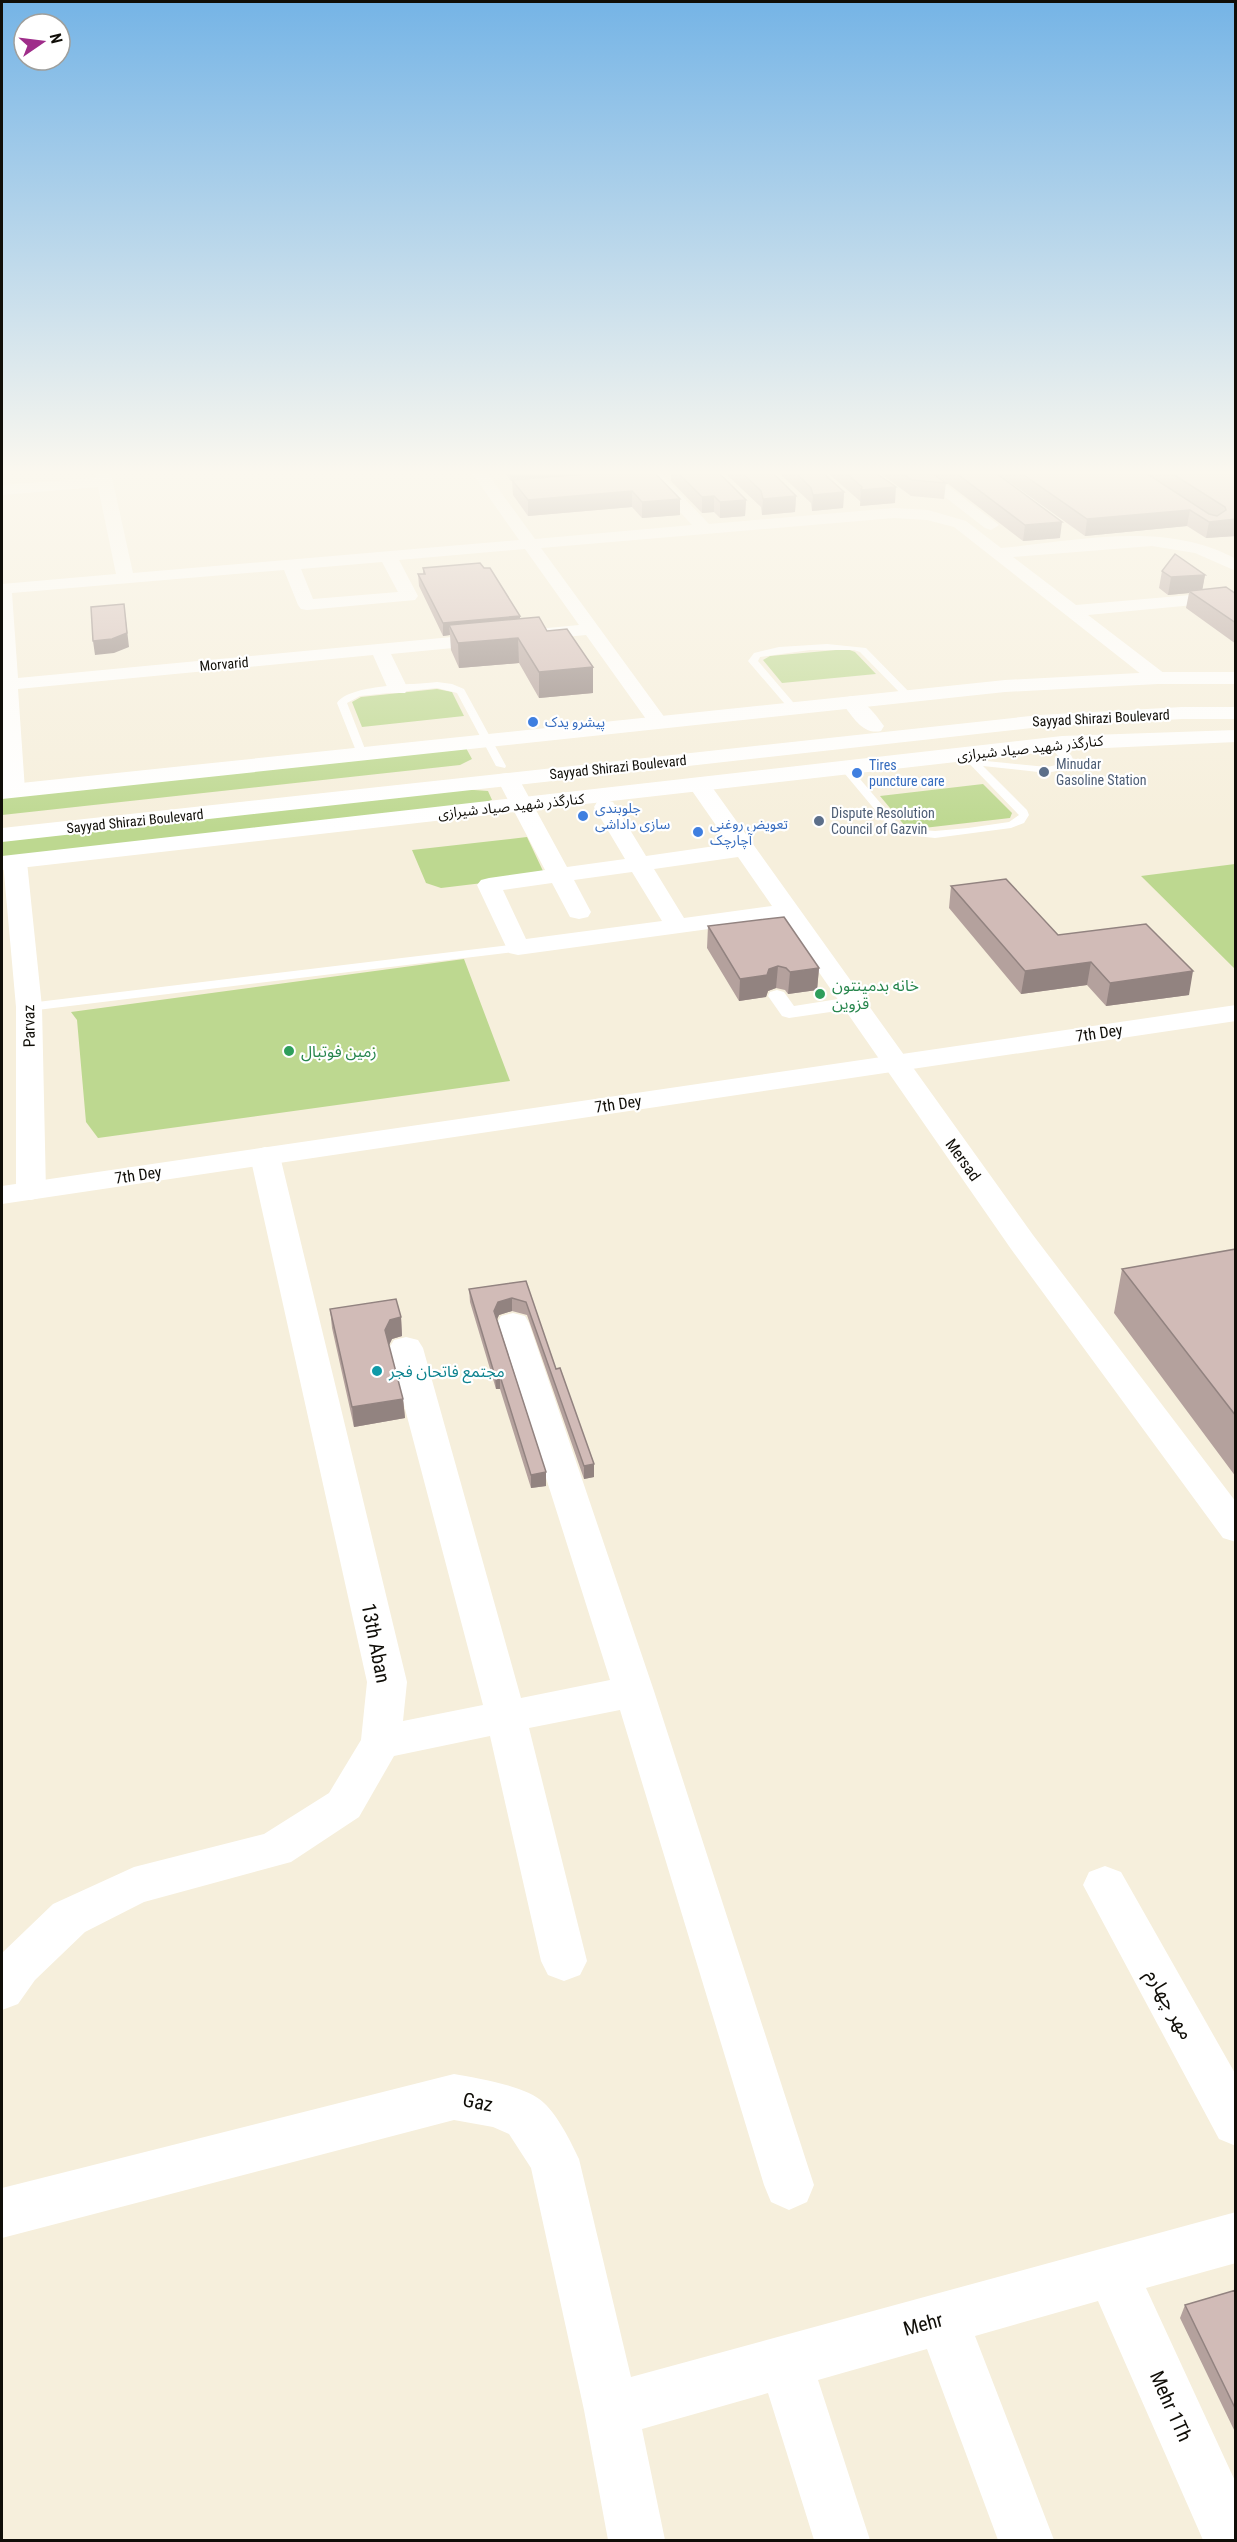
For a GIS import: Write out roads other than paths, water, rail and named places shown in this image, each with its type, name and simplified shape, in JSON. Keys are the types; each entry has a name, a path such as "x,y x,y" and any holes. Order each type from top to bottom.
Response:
{"main road":[{"path":"8,791 1005,686 1158,678 1236,678"},
{"name":"Sayyad Shirazi Boulevard","path":"2,835 873,726 1095,704 1236,701"},
{"path":"851,702 873,726"},
{"name":"Sayyad Shirazi Boulevard","path":"2,820 1040,721 1171,713 1236,715"},
{"path":"1125,739 1151,730 1236,715"},
{"name":"کنارگذر شهید صیاد شیرازی","path":"8,863 699,784 963,758 1053,745 1125,739 1236,736"},
{"name":"7th Dey","path":"2,1195 1236,1013"}],"street":[{"path":"2,592 8,791"},
{"path":"301,592 307,605 360,609 409,596 407,592"},
{"path":"565,592 658,722"},
{"path":"1047,592 1158,678"},
{"path":"1072,611 1236,596"},
{"name":"Morvarid","path":"5,684 591,628"},
{"path":"379,649 398,689"},
{"path":"504,773 579,912"},
{"name":"Mersad","path":"699,784 851,1003 1022,1242 1236,1529"},
{"path":"605,807 676,926"},
{"path":"744,849 489,885 518,948 787,911"},
{"name":"Parvaz","path":"8,863 29,1007 31,1191"},
{"path":"777,996 789,1012 851,1003"},
{"path":"2,1011 29,1007"},
{"name":"13th Aban","path":"2,1989 19,1965 69,1918 134,1886 276,1849 295,1837 344,1805 381,1742 387,1682 265,1156"},
{"path":"513,1323 634,1691 789,2185"},
{"path":"406,1348 506,1716 564,1961"},
{"path":"381,1742 634,1691"},
{"name":"مهر چهارم","path":"1105,1885 1236,2123"},
{"name":"Gaz","path":"2,2213 454,2097 498,2105 526,2118 554,2159 611,2410 636,2541"},
{"name":"Mehr","path":"611,2410 1236,2236"},
{"name":"Mehr 1Th","path":"1111,2271 1232,2541"},
{"path":"942,2318 1026,2541"},
{"path":"785,2362 842,2541"}],"lane":[{"path":"793,708 753,662 757,655 838,645 855,647 863,650 908,696"},
{"path":"362,754 342,700 358,693 437,685 459,689 504,773"},
{"path":"845,768 895,827 905,832 925,835 1011,825 1020,821 1024,815 1023,812 963,758"},
{"path":"29,1007 518,948"}],"place":[{"name":"پیشرو یدک","path":"533,722"},
{"name":"Minudar Gasoline Station","path":"1044,772"},
{"name":"Tires puncture care","path":"857,773"},
{"name":"جلوبندی سازی داداشی","path":"583,816"},
{"name":"Dispute Resolution Council of Gazvin","path":"819,821"},
{"name":"تعویض روغنی آچارچک","path":"698,832"},
{"name":"خانه بدمینتون قزوین","path":"820,994"},
{"name":"زمین فوتبال","path":"289,1051"},
{"name":"مجتمع فاتحان فجر","path":"377,1371"}]}
